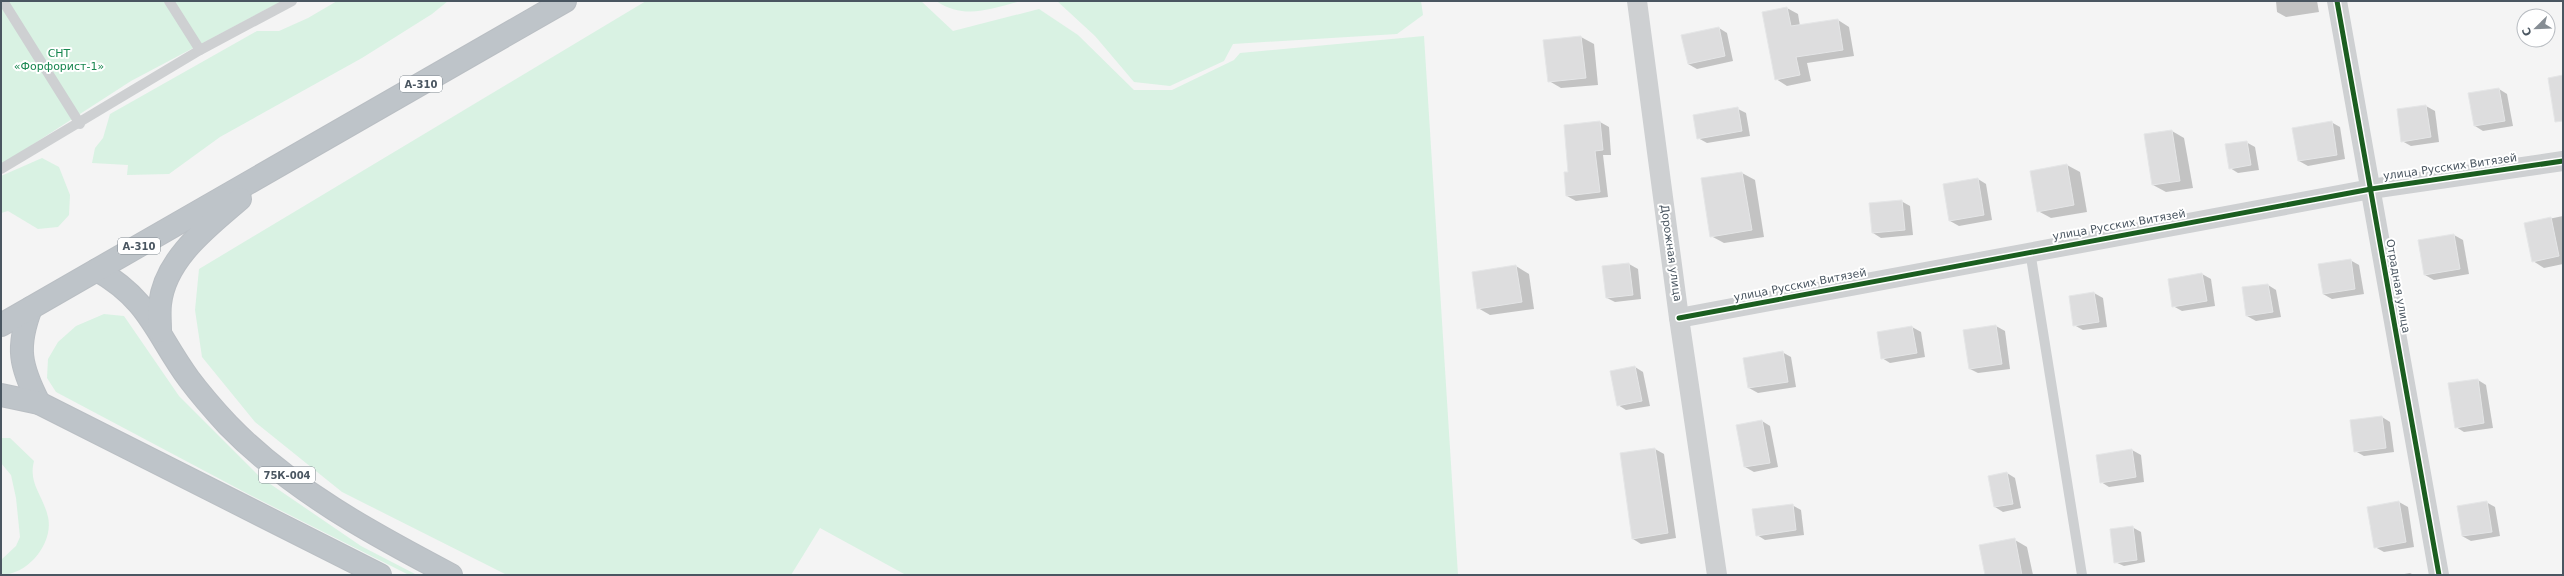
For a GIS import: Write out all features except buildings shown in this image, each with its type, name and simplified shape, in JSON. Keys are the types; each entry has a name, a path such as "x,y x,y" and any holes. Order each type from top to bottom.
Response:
{"highway":[{"name":"А-310","path":"1,325 566,1"},
{"path":"160,331 160,303 166,282 181,255 210,225 276,167"},
{"name":"75К-004","path":"97,270 116,281 132,294 160,331 194,384 229,426 270,462 322,501 369,531 451,575"},
{"path":"31,308 23,330 21,350 25,377 39,403"},
{"path":"1,396 39,403 380,575"}],"street":[{"name":"Дорожная улица","path":"1637,1 1679,318 1717,575"},
{"name":"Отрадная улица","path":"2337,1 2439,575"},
{"name":"улица Русских Витязей","path":"1679,318 2030,251 2371,189 2563,161"}],"lane":[{"path":"3,1 80,124"},
{"path":"169,1 200,50"},
{"path":"1,169 80,124 200,50 292,1"},
{"path":"2030,251 2082,575"}],"green space":[{"name":"СНТ «Форфорист-1»","path":"1,1 282,1 131,81 1,165"},
{"path":"337,1 448,1 432,14 362,58 220,137 169,174 127,175 128,165 92,163 95,148 103,138 110,114 257,31 279,31 308,18"},
{"path":"646,1 921,1 953,31 1039,9 1078,35 1134,90 1172,90 1234,60 1240,53 1424,36 1458,575 906,575 820,528 791,575 507,575 342,492 255,422 202,357 195,310 199,269"},
{"path":"936,1 1021,1 988,10 967,11 947,7"},
{"path":"1057,1 1421,1 1423,15 1397,34 1233,44 1224,61 1170,86 1134,82 1095,36"},
{"path":"42,158 59,167 70,195 69,215 58,227 38,229 8,211 1,213 1,176"},
{"path":"104,314 124,316 179,396 260,477 361,546 417,575 409,575 250,495 56,392 47,378 48,359 58,342 76,326"},
{"path":"1,438 10,438 34,461 34,483 46,509 49,527 43,547 29,564 21,570 11,574 1,575 1,560 16,546 20,537 16,498 11,475 1,463"}],"cycle path":[{"path":"2337,1 2439,575"},
{"path":"1679,318 2371,189 2563,161"}]}
